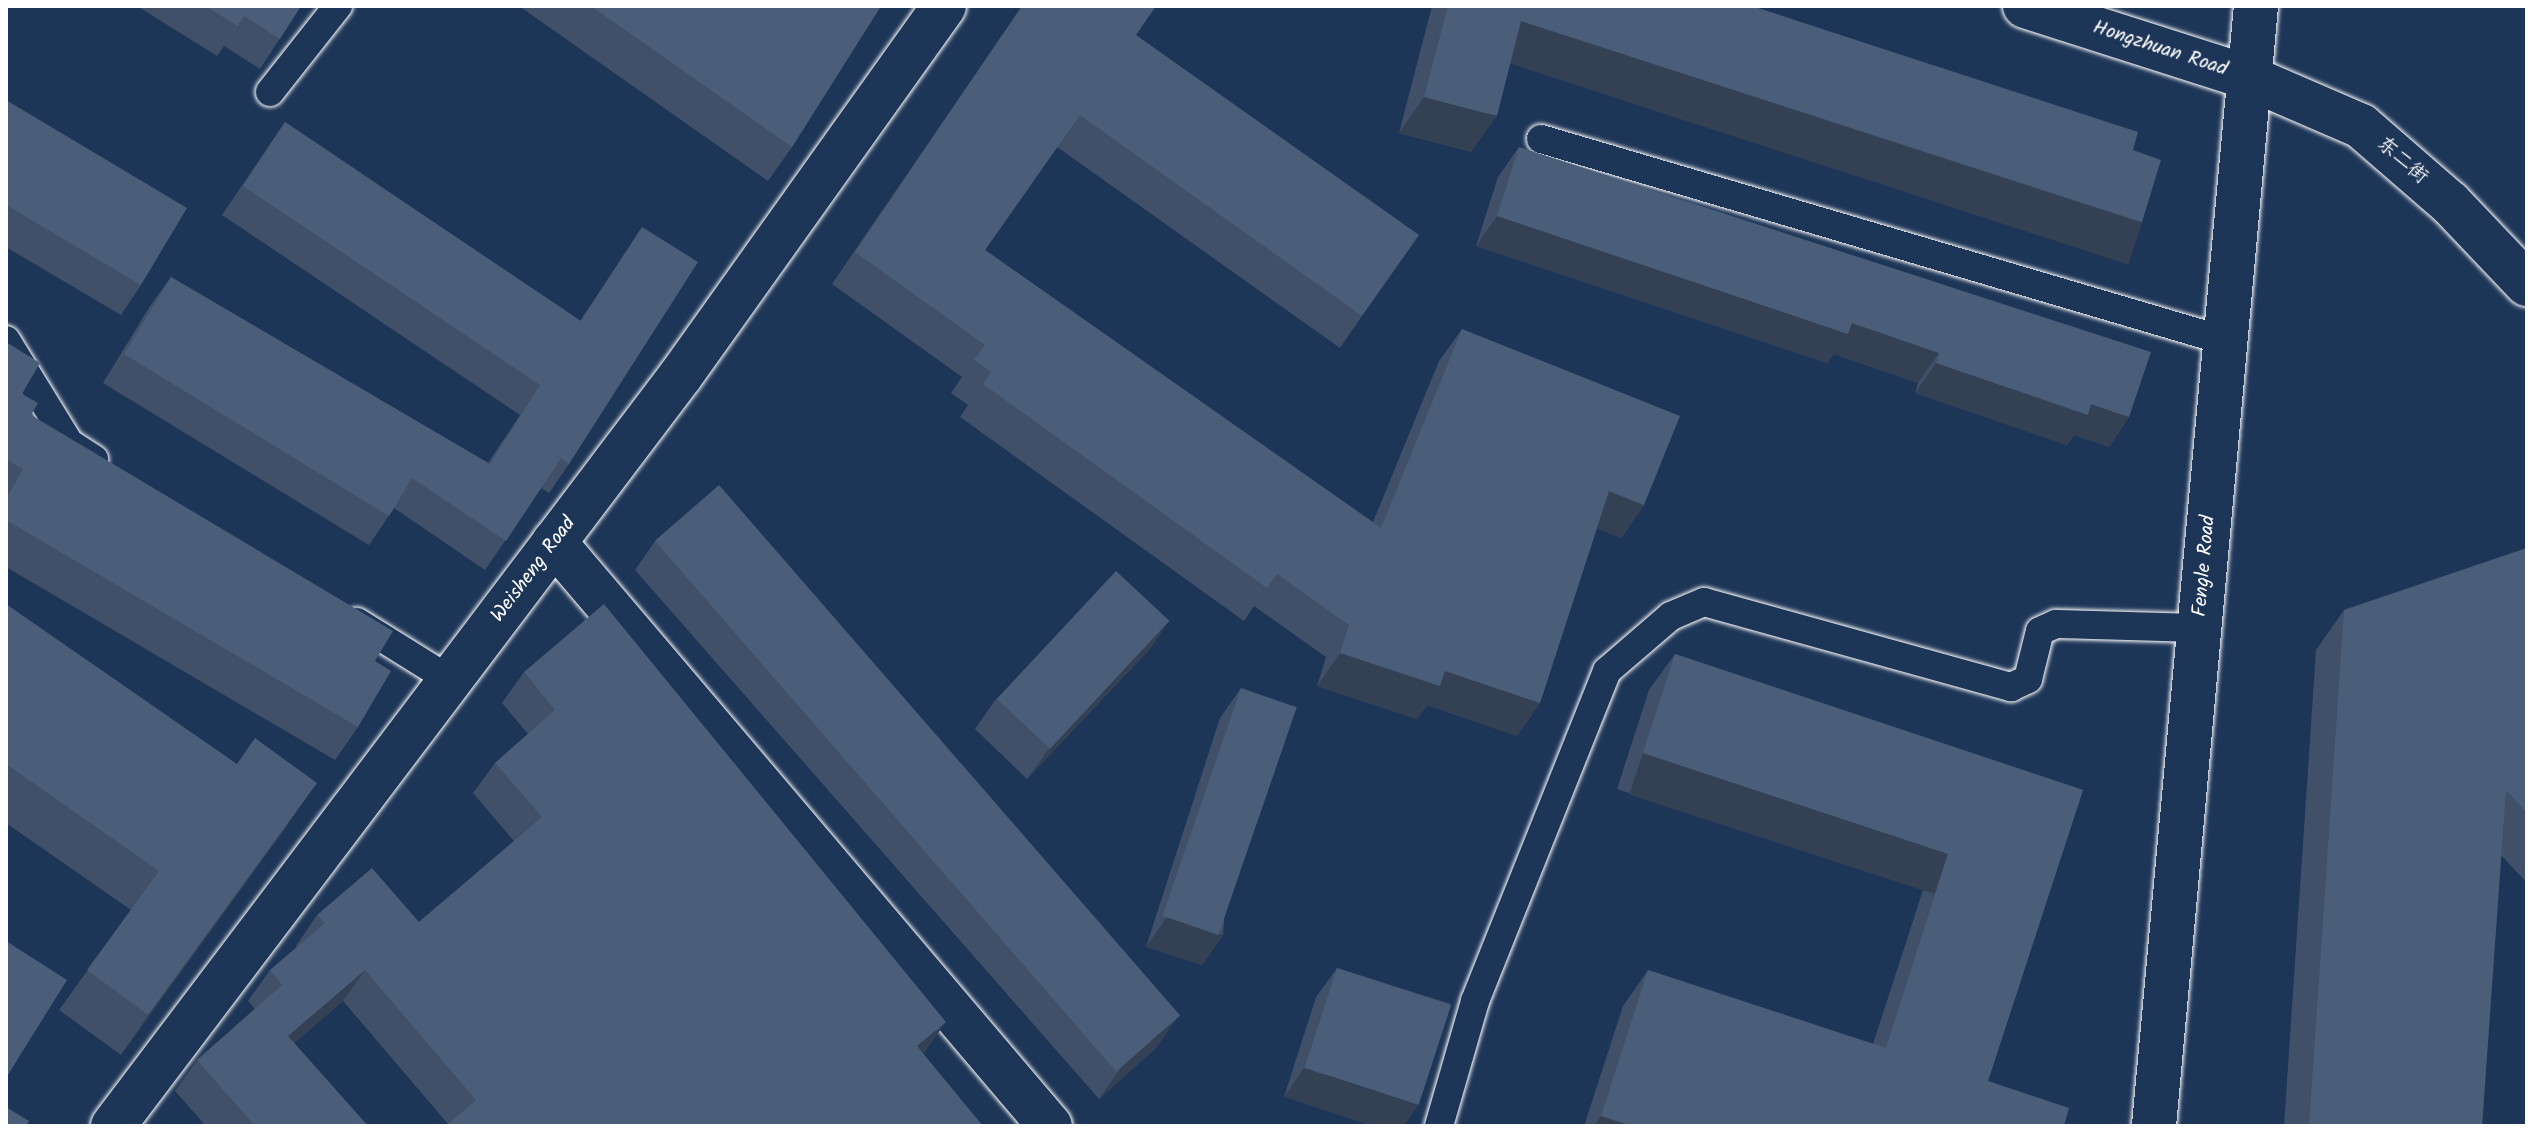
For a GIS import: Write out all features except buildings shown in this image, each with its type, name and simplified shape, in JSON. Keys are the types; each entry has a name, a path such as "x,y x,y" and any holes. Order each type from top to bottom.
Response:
{"street":[{"name":"Weisheng Road","path":"113,1126 554,542 944,6"},
{"name":"Hongzhuan Road","path":"2025,6 2250,78"},
{"name":"Fengle Road","path":"2154,1126 2256,6"},
{"name":"东二街","path":"2250,78 2361,126 2450,203 2527,284"},
{"path":"554,542 1050,1126"}],"lane":[{"path":"270,92 338,6"},
{"path":"1541,139 2226,341"},
{"path":"6,340 69,443 122,476"},
{"path":"1439,1126 1475,1001 1607,671 1671,616 1704,602 2011,687 2028,679 2040,631 2056,624 2200,628"},
{"path":"332,607 450,680"}]}
